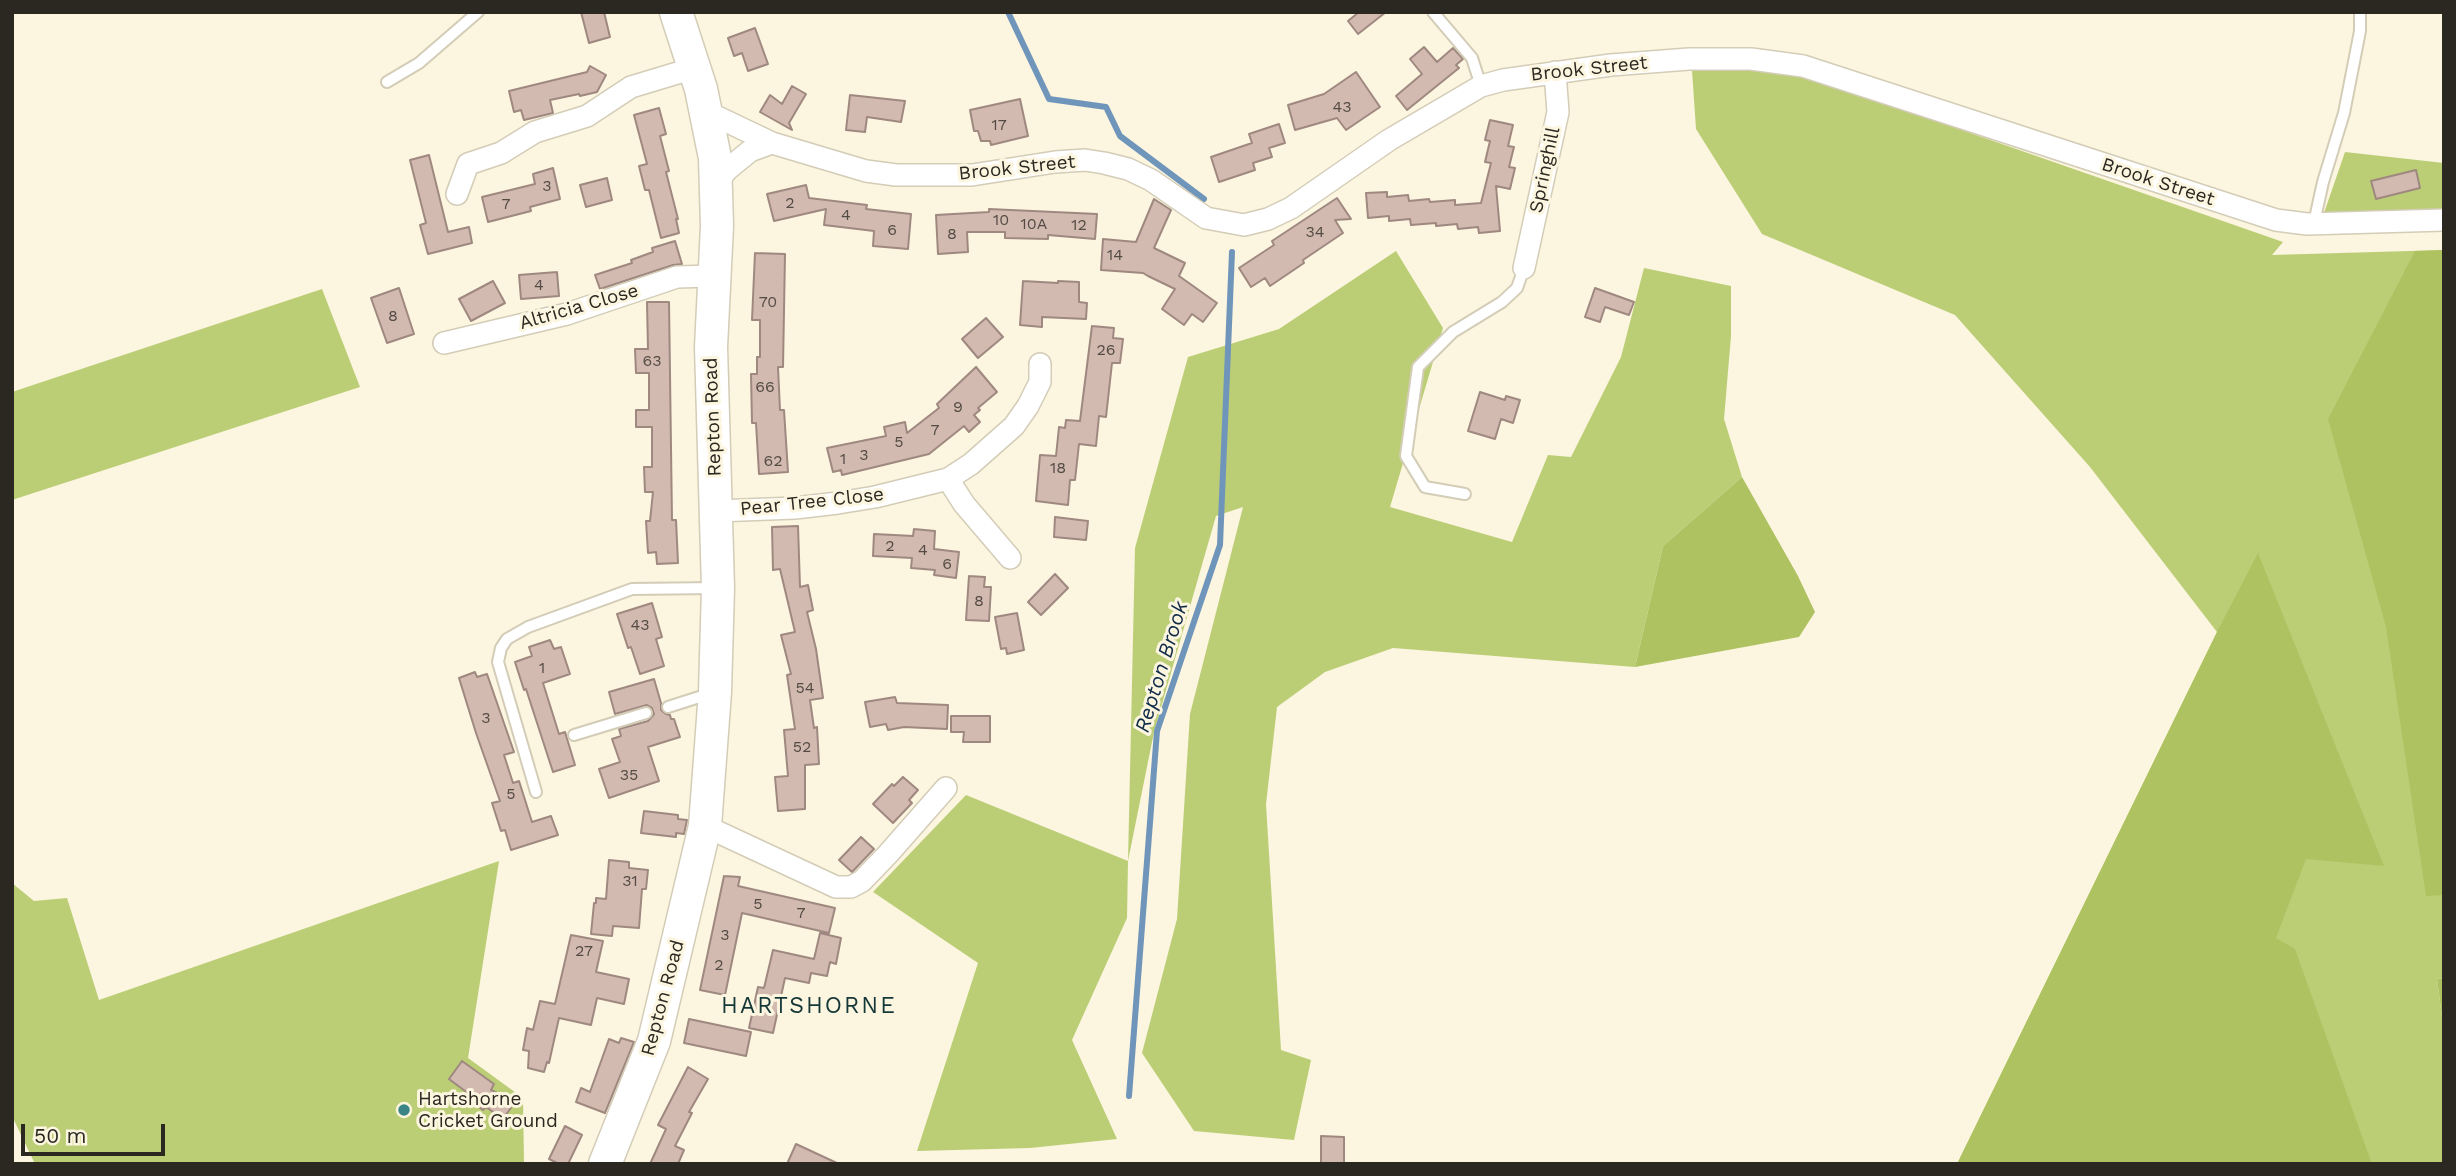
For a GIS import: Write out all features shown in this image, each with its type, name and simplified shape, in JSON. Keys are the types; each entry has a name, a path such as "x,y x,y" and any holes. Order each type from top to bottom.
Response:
{"street":[{"name":"Repton Road","path":"605,1164 654,1041 705,826 715,692 718,587 711,347 717,226 715,158 707,112 676,12"},
{"name":"Brook Street","path":"707,112 772,143 866,171 896,176 972,175 1085,160 1104,163 1151,180 1206,218 1244,225 1268,219 1291,208 1389,139 1481,86 1555,72 1689,59 1751,59 1802,66 2276,220 2314,223 2444,220"},
{"path":"457,194 468,164 501,153 535,132 587,117 631,87 694,68"},
{"name":"Springhill","path":"1524,268 1558,112 1555,72"},
{"path":"716,183 750,151 772,143"},
{"name":"Altricia Close","path":"444,343 567,314 677,277 713,276"},
{"name":"Pear Tree Close","path":"716,511 795,508 838,503 948,479 971,464 1014,426 1040,382 1040,364"},
{"path":"948,479 964,503 1010,558"},
{"path":"705,826 836,887 851,887 862,881 888,855 946,788"}],"lane":[{"path":"387,82 419,63 478,12"},
{"path":"1433,12 1472,58 1481,86"},
{"path":"2314,223 2323,182 2344,113 2360,31 2361,12"},
{"path":"1465,494 1425,487 1406,456 1418,367 1453,332 1502,302 1517,288 1524,268"},
{"path":"536,792 498,662 501,648 507,639 528,627 632,589 718,587"},
{"path":"668,707 715,692"},
{"path":"574,735 646,713"}],"green space":[{"path":"1692,70 1752,70 1807,76 2283,242 2272,255 2444,250 2444,978 2437,979 2444,1032 2444,1164 1957,1164 2217,632 2090,467 1955,315 1762,234 1696,129"},
{"path":"2345,152 2444,163 2444,210 2324,213"},
{"path":"2444,250 2444,895 2426,896 2386,627 2328,419 2415,251"},
{"path":"1396,251 1443,328 1390,507 1512,542 1548,455 1571,457 1621,357 1644,268 1731,286 1731,336 1724,419 1742,477 1663,546 1635,667 1393,648 1325,672 1277,707 1266,804 1281,1050 1311,1060 1294,1140 1194,1131 1142,1053 1177,919 1190,714 1243,507 1216,516 1154,732 1128,861 1135,548 1188,357 1279,329"},
{"path":"322,289 360,387 12,500 12,392"},
{"path":"1742,477 1798,576 1815,612 1799,637 1635,667 1663,546"},
{"path":"2258,553 2384,866 2306,859 2276,938 2295,949 2372,1164 1957,1164 2217,632"},
{"path":"966,795 1128,861 1127,918 1072,1040 1117,1139 1030,1148 917,1151 978,963 873,892"},
{"path":"499,861 468,1058 523,1098 524,1164 35,1164 12,1116 12,883 34,901 67,898 99,1000"},
{"path":"2444,978 2444,1032 2437,979"}],"building":[{"path":"581,12 604,12 610,37 589,43"},
{"path":"1359,12 1386,12 1358,34 1348,21"},
{"path":"755,28 768,64 748,71 742,53 734,56 728,38"},
{"path":"1424,47 1437,62 1453,48 1463,59 1456,65 1459,68 1407,110 1396,96 1422,74 1410,59"},
{"path":"590,66 606,75 597,92 550,100 553,113 524,120 521,110 514,112 509,91 587,72"},
{"path":"1356,72 1380,107 1346,130 1337,118 1295,130 1288,105 1324,94"},
{"path":"792,86 806,94 789,123 792,130 760,112 770,95 782,104"},
{"path":"850,95 905,101 901,122 867,117 865,132 846,130"},
{"path":"1020,99 1028,136 991,145 990,141 981,141 978,131 974,131 970,110"},
{"path":"659,108 666,134 660,136 669,171 666,172 679,233 661,238 649,190 645,190 639,166 647,164 634,115"},
{"path":"1490,120 1513,125 1508,146 1514,147 1509,167 1515,168 1510,189 1496,186 1500,231 1479,233 1478,227 1458,229 1457,224 1411,225 1410,219 1389,221 1389,216 1368,218 1366,193 1387,192 1387,197 1408,195 1409,201 1455,200 1455,205 1481,203 1491,163 1485,162 1490,141 1485,140"},
{"path":"1279,124 1285,143 1269,148 1272,157 1253,163 1255,170 1219,182 1211,157 1252,143 1249,134"},
{"path":"429,155 448,232 469,227 472,243 428,254 420,225 426,223 410,160"},
{"path":"553,168 560,199 530,207 531,211 488,222 482,197 535,184 533,174"},
{"path":"2416,170 2420,188 2376,199 2371,181"},
{"path":"607,178 612,200 586,207 580,185"},
{"path":"806,185 809,198 911,214 908,249 873,246 874,231 824,225 826,209 774,221 767,194"},
{"path":"1337,198 1351,219 1335,220 1343,233 1270,286 1265,278 1251,287 1239,268 1274,245 1272,241"},
{"path":"1154,199 1171,210 1154,248 1185,263 1179,276 1217,303 1203,322 1192,314 1184,325 1162,309 1175,289 1143,273 1101,270 1103,239 1136,242"},
{"path":"989,209 1097,214 1095,239 1048,235 1048,239 1005,238 1005,232 967,232 968,252 938,254 936,215 989,212"},
{"path":"675,241 682,264 600,289 595,275 632,263 631,260 653,252 652,248"},
{"path":"755,253 785,254 783,367 778,367 788,472 759,474 756,423 752,423 751,374 757,374 757,357 760,357 760,320 752,320"},
{"path":"557,272 559,296 521,299 519,275"},
{"path":"493,281 505,303 471,321 459,299"},
{"path":"1023,281 1079,282 1079,302 1087,303 1086,319 1042,317 1042,327 1020,325"},
{"path":"399,288 414,334 387,343 371,298"},
{"path":"1595,288 1634,302 1629,315 1605,307 1600,322 1585,317"},
{"path":"647,302 669,302 672,520 676,520 678,563 657,564 656,552 648,553 646,521 650,521 653,492 645,492 644,467 652,467 652,427 636,427 636,410 649,410 649,373 636,373 635,349 648,349"},
{"path":"986,318 1003,337 978,358 962,339"},
{"path":"1092,326 1114,328 1113,338 1123,339 1120,363 1112,363 1106,417 1099,416 1096,446 1079,444 1075,480 1070,480 1068,505 1036,501 1040,455 1056,456 1059,427 1065,428 1066,420 1080,421"},
{"path":"976,367 997,392 978,408 980,410 974,415 980,422 969,432 964,426 929,454 842,475 841,470 833,472 827,448 886,436 884,427 905,422 907,433 939,408 937,404"},
{"path":"1480,392 1505,400 1506,396 1520,400 1513,423 1501,419 1495,439 1468,431"},
{"path":"1055,517 1088,521 1086,540 1054,537"},
{"path":"798,526 800,587 808,585 813,610 807,612 823,698 810,700 814,728 817,727 819,764 805,765 805,809 778,811 775,777 788,776 784,730 795,729 787,675 791,674 781,635 795,632 780,569 773,570 772,527"},
{"path":"914,529 935,531 934,549 959,552 956,578 934,575 935,570 911,568 912,558 873,556 874,534 913,536"},
{"path":"1055,574 1068,588 1041,615 1028,602"},
{"path":"969,576 985,577 984,587 991,587 989,621 966,620"},
{"path":"652,603 662,637 656,639 664,666 640,674 617,614"},
{"path":"1017,613 1024,650 1007,654 1006,648 1001,649 995,617"},
{"path":"550,640 554,649 561,647 570,674 543,683 559,734 565,732 575,765 553,772 515,662 532,656 529,647"},
{"path":"475,672 477,677 487,674 514,752 504,755 513,783 519,781 532,822 551,816 558,835 511,850 505,830 501,831 492,803 500,801 459,678"},
{"path":"654,679 661,710 674,719 680,737 648,747 659,781 609,798 599,769 620,762 612,739 621,736 619,729 648,721 654,714 652,708 647,705 615,714 609,692"},
{"path":"895,697 897,703 948,705 947,729 904,727 888,730 886,724 870,727 865,702"},
{"path":"951,716 990,716 990,742 963,742 964,732 951,732"},
{"path":"903,777 918,790 909,800 912,803 893,823 873,804 892,784 894,786"},
{"path":"644,811 678,815 678,819 687,820 684,834 676,833 676,837 641,833"},
{"path":"861,837 874,849 852,872 839,860"},
{"path":"609,860 629,862 629,868 648,870 646,889 642,889 639,928 613,926 612,936 591,934 596,898 606,899"},
{"path":"724,876 740,877 738,886 835,908 829,933 742,913 725,995 700,990"},
{"path":"820,933 841,938 836,964 830,962 827,976 811,973 809,983 785,978 773,1033 749,1028 758,987 764,988 773,950 814,959"},
{"path":"571,935 603,941 596,972 629,979 624,1004 597,998 591,1025 559,1018 549,1063 547,1062 544,1072 528,1068 529,1051 523,1050 527,1028 533,1030 540,1001 555,1004"},
{"path":"689,1019 751,1032 746,1056 684,1043"},
{"path":"621,1038 634,1042 605,1113 576,1102 581,1088 590,1092 609,1039 619,1043"},
{"path":"462,1061 494,1084 491,1090 515,1102 503,1119 486,1107 483,1110 467,1098 469,1094 449,1079"},
{"path":"688,1067 708,1079 689,1112 692,1113 675,1146 684,1150 678,1164 650,1164 666,1129 658,1125"},
{"path":"565,1126 582,1135 568,1164 559,1164 549,1159"},
{"path":"1321,1136 1344,1137 1344,1164 1321,1164"},
{"path":"796,1144 839,1164 787,1164"}],"waterway":[{"name":"Repton Brook","path":"1008,12 1049,99 1106,107 1120,136 1204,199"},
{"name":"Repton Brook","path":"1129,1096 1157,731 1220,545 1232,252"}],"place":[{"name":"Hartshorne Cricket Ground","path":"404,1110"}],"district":[{"name":"HARTSHORNE","path":"809,1006"}]}
